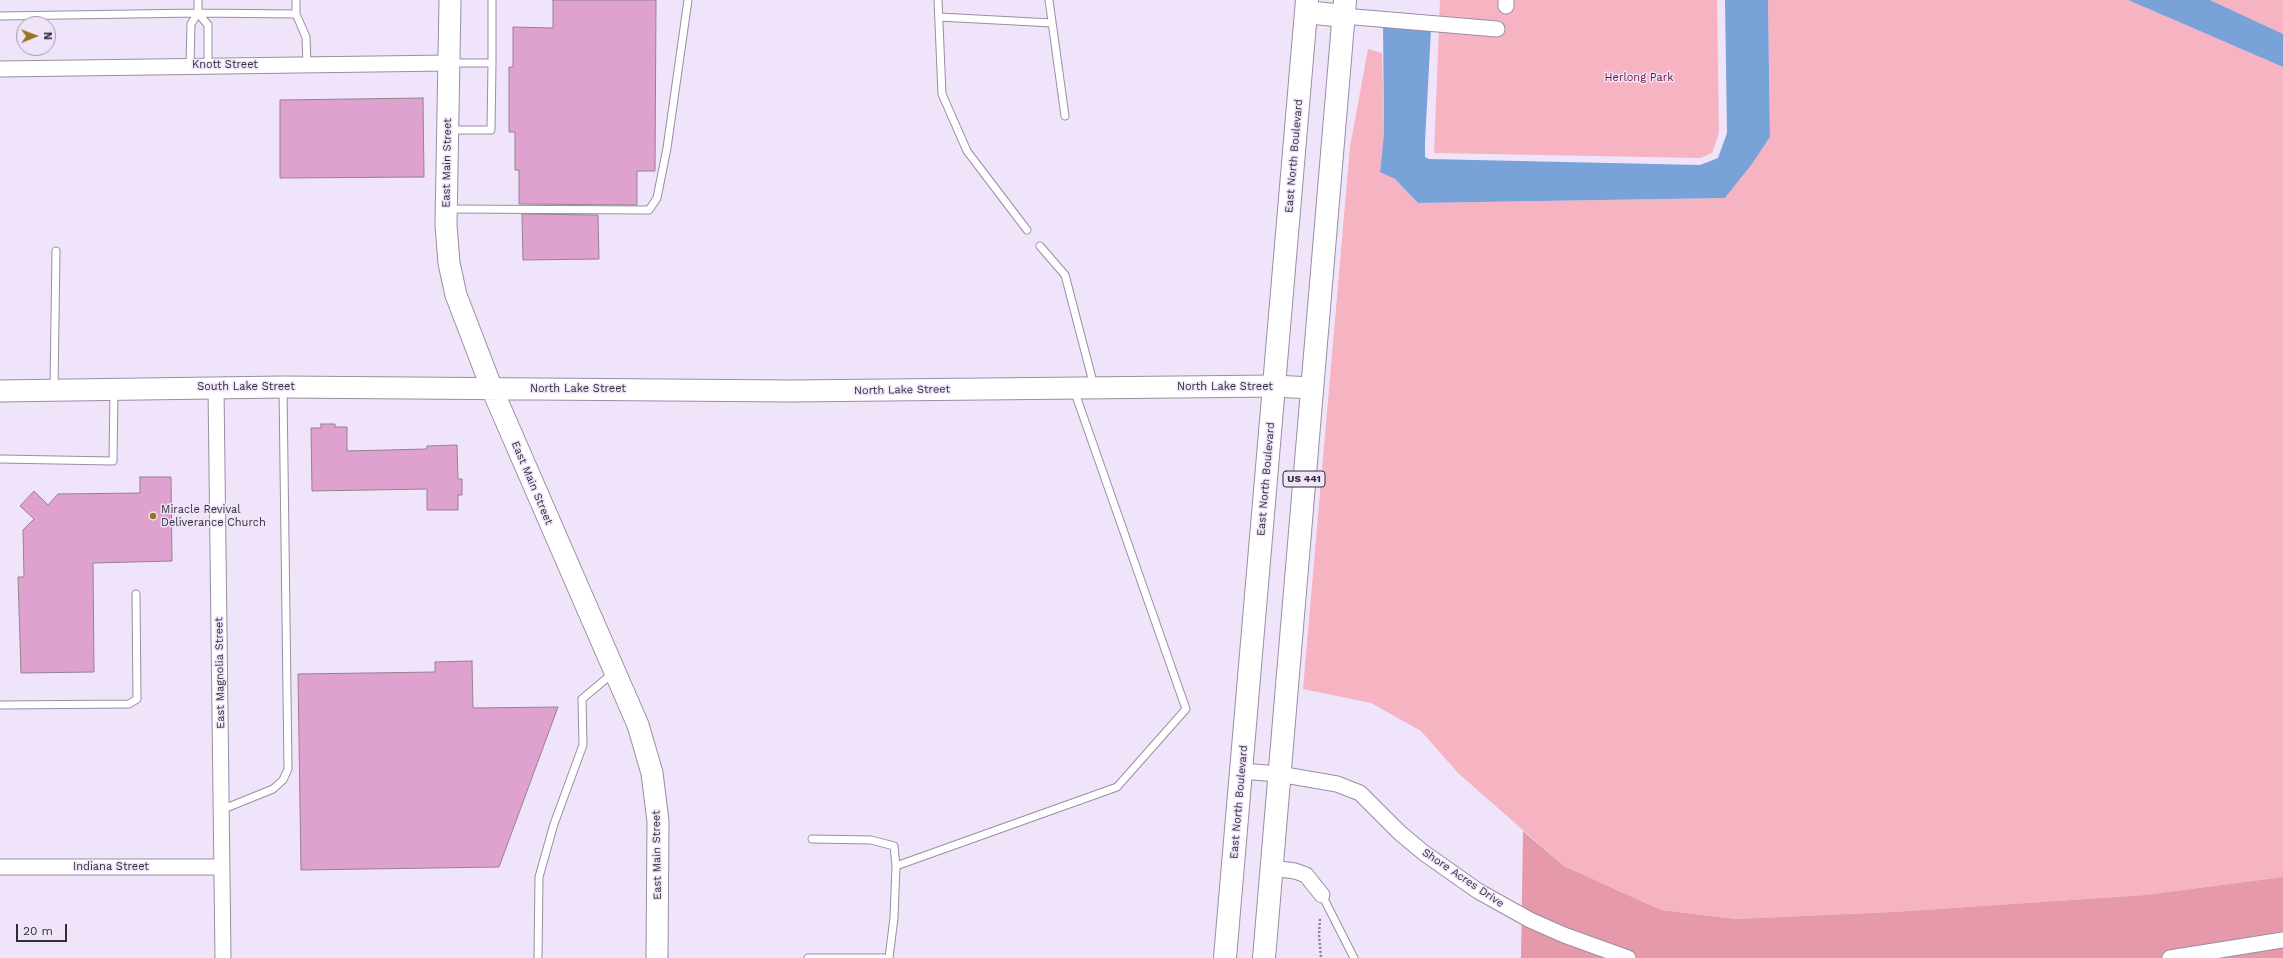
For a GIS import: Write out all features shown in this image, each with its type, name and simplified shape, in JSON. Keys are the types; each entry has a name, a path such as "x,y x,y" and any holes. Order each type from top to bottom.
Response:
{"main road":[{"path":"1306,6 1344,8"},
{"name":"East North Boulevard","path":"1225,958 1306,6"},
{"name":"US 441","path":"1264,958 1344,8"}],"street":[{"name":"East Main Street","path":"450,0 446,209 449,263 456,295 492,389 638,725 652,772 658,821 658,958"},
{"path":"1344,8 1497,29"},
{"name":"Knott Street","path":"0,69 190,65 449,63"},
{"name":"North Lake Street","path":"492,389 791,391 1274,386 1311,388"},
{"name":"South Lake Street","path":"0,391 216,387 492,389"},
{"name":"East Magnolia Street","path":"216,387 223,958"},
{"name":"Shore Acres Drive","path":"1241,771 1279,774 1337,784 1360,793 1400,833 1424,853 1478,891 1530,920 1564,935 1628,958"},
{"name":"Indiana Street","path":"0,867 221,867"},
{"path":"1272,868 1294,871 1306,875 1322,895"},
{"path":"2170,958 2283,940"}],"lane":[{"path":"190,65 191,24 198,13 198,0"},
{"path":"296,0 296,14 306,37 307,64"},
{"path":"448,130 491,130 492,0"},
{"path":"446,209 649,210 657,198 667,148 688,0"},
{"path":"938,0 942,94 968,151 1027,230"},
{"path":"1049,0 1065,116"},
{"path":"198,13 208,25 208,65"},
{"path":"0,16 198,13 296,14"},
{"path":"939,17 1052,23"},
{"path":"449,63 492,64"},
{"path":"1040,246 1065,275 1094,388"},
{"path":"54,390 56,251"},
{"path":"221,810 273,789 283,780 288,769 283,387"},
{"path":"896,866 1117,787 1186,709 1074,388"},
{"path":"0,460 113,461 114,389"},
{"path":"0,706 129,704 137,699 136,594"},
{"path":"538,958 539,877 554,824 583,745 582,699 614,672"},
{"path":"812,838 871,840 894,846 896,866 894,918 889,958"},
{"path":"1322,895 1354,958"},
{"path":"808,958 884,958"}],"path":[{"path":"1322,895 1319,935 1322,958"}],"green space":[{"name":"Herlong Park","path":"1440,0 1717,0 1719,133 1712,153 1700,158 1434,153"},
{"path":"1768,0 2128,0 2283,67 2283,877 2145,895 1893,912 1736,919 1661,910 1564,866 1458,773 1421,731 1371,703 1303,689 1350,147 1368,49 1382,53 1384,133 1380,171 1395,179 1418,203 1725,198 1752,164 1770,137"},
{"path":"2210,0 2283,0 2283,34"}],"shaded area":[{"path":"1523,831 1564,866 1661,910 1736,919 1893,912 2145,895 2283,877 2283,958 1521,958"}],"water":[{"path":"1725,0 1768,0 1770,137 1752,164 1725,198 1418,203 1395,179 1380,172 1384,133 1383,23 1431,29 1425,142 1425,157 1429,159 1700,165 1718,158 1727,133"},
{"path":"2128,0 2210,0 2283,34 2283,67"}],"building":[{"path":"553,0 656,0 655,171 637,171 637,205 519,204 519,170 515,170 515,132 509,132 509,67 513,67 513,27 553,28"},
{"path":"423,98 424,177 280,178 280,100"},
{"path":"522,214 598,215 599,259 523,260"},
{"path":"321,424 335,424 335,427 347,427 347,451 427,449 427,446 457,445 458,479 462,479 462,495 458,495 458,510 427,510 427,489 312,491 311,428 321,428"},
{"path":"140,477 171,477 172,561 93,563 94,672 21,673 18,577 24,577 23,530 34,519 20,506 34,491 48,505 58,494 140,493"},
{"path":"472,661 473,708 558,707 499,867 301,870 298,674 435,672 435,662"}],"place":[{"name":"Miracle Revival Deliverance Church","path":"153,516"}]}
